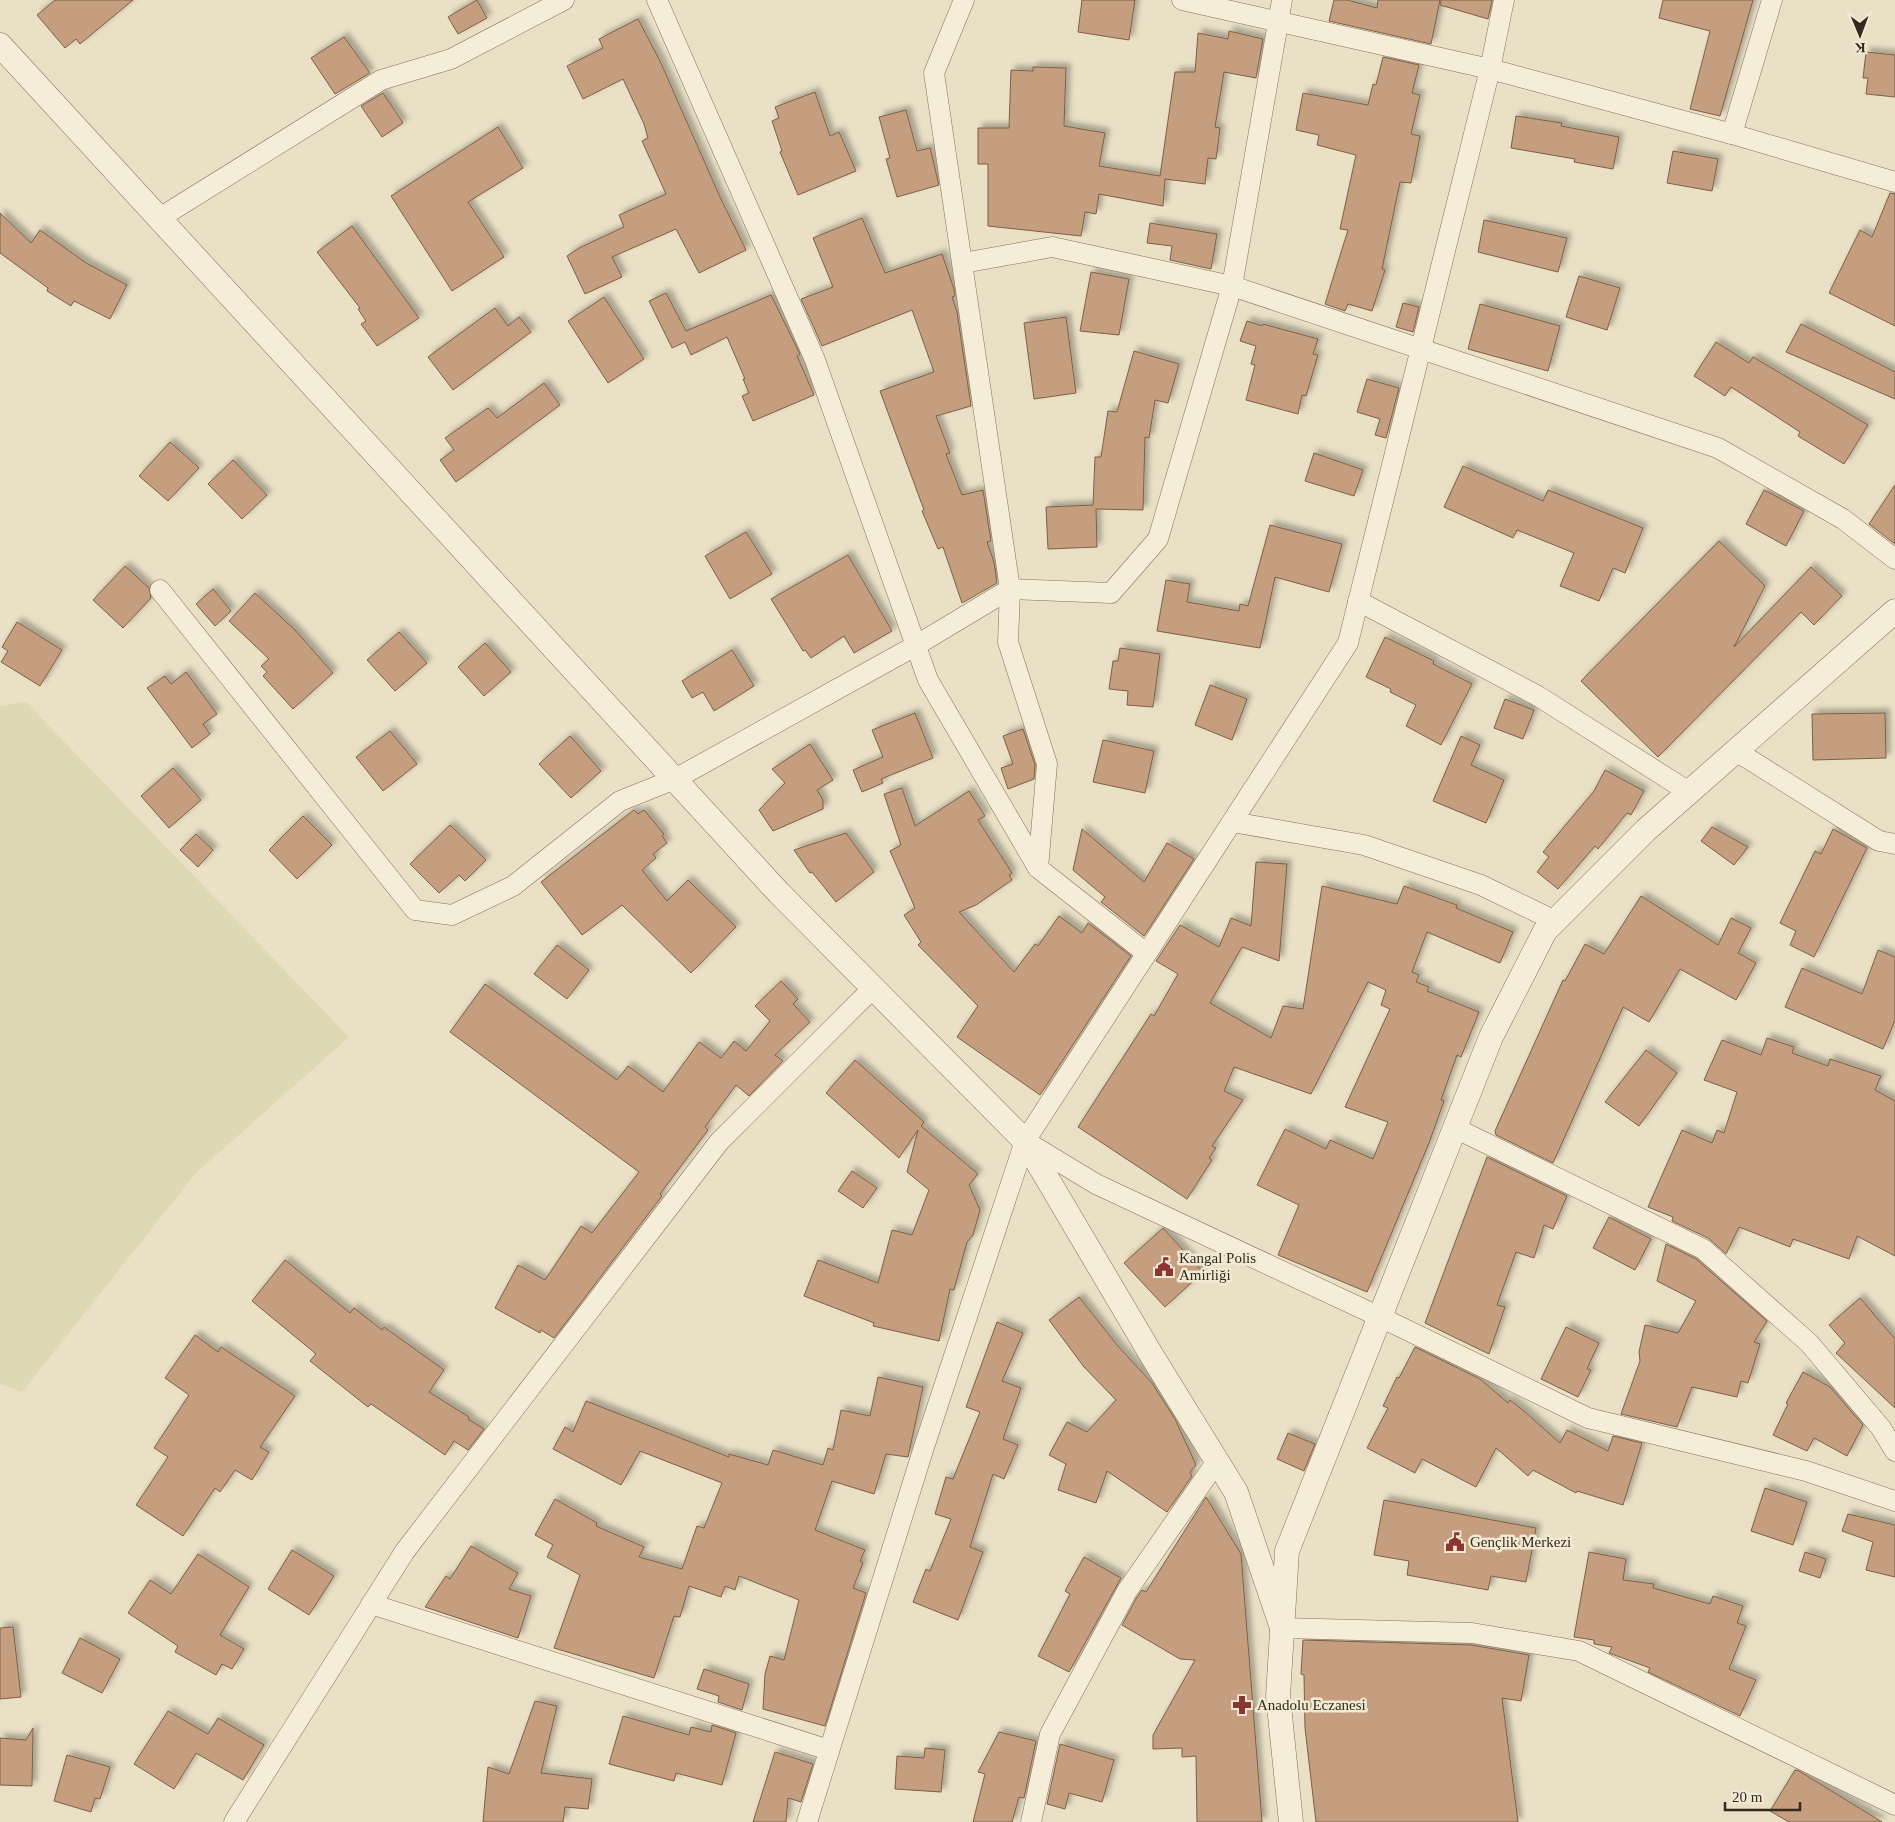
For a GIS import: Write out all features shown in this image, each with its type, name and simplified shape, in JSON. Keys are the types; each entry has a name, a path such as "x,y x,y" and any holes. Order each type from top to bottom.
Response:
{"street":[{"path":"158,219 381,80 451,59 564,0"},
{"path":"657,0 815,360 928,680 1038,868 1146,953"},
{"path":"964,0 934,73 1010,589 1008,642 1047,764 1038,868"},
{"path":"1182,0 1490,69 1732,134 1895,182"},
{"path":"160,590 415,910 452,915 513,886 620,801 675,779 915,646 1010,589 1111,593 1158,539 1232,286 1282,0"},
{"path":"807,1822 924,1447 1025,1141 1348,643 1490,69 1504,0"},
{"path":"1732,134 1772,0"},
{"path":"0,45 779,893 1025,1141 1236,1492 1282,1628"},
{"path":"962,263 1052,247 1232,286 1718,448 1843,518 1895,559"},
{"path":"1358,601 1538,696 1690,792"},
{"path":"1291,1822 1278,1696 1287,1551 1492,1036 1545,930 1646,830 1895,611"},
{"path":"1736,751 1879,841 1895,844"},
{"path":"1232,822 1364,845 1481,885 1555,921"},
{"path":"234,1822 405,1551 719,1142 873,988"},
{"path":"1455,1128 1703,1250 1809,1343 1881,1428 1895,1451"},
{"path":"1025,1141 1096,1184 1380,1317 1588,1418 1806,1471 1895,1501"},
{"path":"1030,1822 1050,1734 1127,1591 1217,1460"},
{"path":"372,1604 829,1750"},
{"path":"1282,1628 1472,1634 1579,1651 1895,1805"}],"shaded area":[{"path":"26,702 349,1037 195,1174 22,1392 0,1384 0,706"}],"building":[{"path":"55,0 133,0 80,44 76,39 65,48 37,15"},
{"path":"477,0 487,18 458,34 448,17"},
{"path":"1082,0 1135,0 1129,40 1078,32"},
{"path":"1334,0 1347,0 1377,8 1378,0 1440,0 1431,44 1329,21"},
{"path":"1441,0 1492,0 1488,19 1440,5"},
{"path":"1663,0 1753,0 1720,116 1690,109 1710,31 1659,18"},
{"path":"638,19 660,61 720,197 746,250 699,273 676,229 612,257 622,277 585,294 567,256 579,248 624,227 619,215 666,194 642,141 648,138 644,124 623,79 583,99 567,66 603,48 599,39"},
{"path":"1229,31 1263,39 1256,78 1224,72 1215,127 1220,128 1216,159 1208,158 1205,184 1165,179 1163,206 1099,194 1096,214 1085,212 1081,236 988,226 988,164 978,164 978,128 1009,128 1011,70 1033,71 1033,67 1066,68 1064,126 1105,133 1099,166 1160,176 1175,72 1195,72 1198,33 1228,39"},
{"path":"344,37 370,73 335,94 311,58"},
{"path":"1866,52 1895,55 1895,97 1866,94 1868,78 1863,78"},
{"path":"1383,57 1419,65 1412,93 1420,95 1411,134 1420,136 1411,183 1400,182 1382,269 1385,270 1372,311 1348,304 1345,311 1325,304 1348,230 1340,229 1356,155 1317,145 1319,135 1296,130 1303,93 1368,105 1373,84 1376,85"},
{"path":"815,92 830,136 839,132 856,171 798,195 780,152 782,151 772,121 779,118 775,107"},
{"path":"383,93 403,123 382,137 361,106"},
{"path":"906,110 917,151 930,148 939,185 897,197 886,159 890,158 879,117"},
{"path":"1516,116 1562,123 1561,126 1619,137 1613,169 1574,162 1575,159 1511,148"},
{"path":"498,127 523,168 468,202 504,257 452,291 391,196"},
{"path":"1673,151 1718,159 1712,191 1667,183"},
{"path":"1890,193 1895,194 1895,326 1829,293 1860,230 1872,237"},
{"path":"0,213 31,243 40,230 86,263 127,285 110,319 74,301 71,306 47,291 48,288 0,253"},
{"path":"862,218 885,273 942,254 954,289 955,296 952,297 957,312 971,406 936,416 950,453 946,454 962,495 983,490 991,541 987,542 994,562 997,583 962,603 943,547 938,549 922,511 924,510 880,391 934,372 912,310 822,346 801,299 833,287 813,238"},
{"path":"1484,220 1567,238 1558,272 1478,252"},
{"path":"1150,223 1217,234 1211,269 1170,260 1172,246 1147,243"},
{"path":"352,226 419,318 377,346 361,324 366,321 358,309 360,308 317,252"},
{"path":"1091,272 1129,279 1119,335 1080,331"},
{"path":"1579,276 1620,288 1607,330 1566,317"},
{"path":"666,293 686,331 771,295 800,354 797,356 814,395 753,421 742,396 749,393 743,379 745,379 727,337 691,355 685,342 672,348 649,301"},
{"path":"604,297 644,359 608,383 568,321"},
{"path":"1403,303 1419,307 1413,332 1396,327"},
{"path":"1480,304 1560,326 1548,371 1468,349"},
{"path":"495,308 508,326 519,317 531,332 453,390 428,357"},
{"path":"1066,317 1076,393 1034,399 1024,323"},
{"path":"1247,321 1318,339 1313,354 1318,355 1306,396 1302,395 1298,414 1246,400 1255,365 1251,364 1256,346 1240,341"},
{"path":"1801,324 1895,372 1895,399 1786,352"},
{"path":"1716,342 1749,363 1753,357 1868,425 1844,464 1798,436 1800,432 1731,387 1725,396 1694,376"},
{"path":"1134,351 1179,364 1168,403 1155,400 1149,438 1145,437 1143,510 1096,509 1097,547 1048,549 1046,507 1093,505 1095,457 1101,457 1108,411 1117,412"},
{"path":"1367,379 1399,388 1386,438 1375,435 1380,419 1357,412"},
{"path":"544,383 560,405 456,482 440,460 454,450 445,438 488,408 497,418"},
{"path":"170,442 199,468 168,501 139,476"},
{"path":"1314,453 1363,470 1354,496 1305,481"},
{"path":"233,460 267,495 242,519 208,484"},
{"path":"1463,466 1543,501 1548,490 1643,528 1625,573 1613,568 1599,601 1560,586 1574,553 1517,530 1513,538 1444,507"},
{"path":"1895,485 1895,544 1869,524"},
{"path":"1764,490 1804,511 1786,546 1746,524"},
{"path":"1270,525 1342,544 1329,592 1275,577 1260,648 1157,631 1166,580 1190,584 1187,602 1239,611 1240,604 1248,606"},
{"path":"746,532 772,574 730,599 705,556"},
{"path":"1719,541 1765,586 1734,647 1811,567 1842,596 1814,625 1801,612 1658,757 1581,681"},
{"path":"848,555 892,631 854,653 844,636 811,658 805,650 803,651 771,599"},
{"path":"125,566 149,588 151,598 123,628 93,600"},
{"path":"213,589 231,611 215,626 196,604"},
{"path":"255,593 295,630 333,673 293,709 263,676 267,672 261,666 269,659 229,621"},
{"path":"17,622 62,650 40,686 1,662 8,651 2,647"},
{"path":"399,632 427,663 395,691 367,660"},
{"path":"1385,637 1434,661 1433,664 1472,684 1441,745 1406,726 1416,705 1390,692 1391,689 1366,677"},
{"path":"485,643 511,672 484,696 458,667"},
{"path":"1120,648 1160,654 1153,707 1127,705 1128,691 1109,689 1113,661 1118,661"},
{"path":"732,650 754,686 714,711 703,692 692,698 682,681"},
{"path":"186,672 217,714 203,724 210,734 192,748 147,688 165,676 171,684"},
{"path":"1210,685 1247,699 1232,740 1195,725"},
{"path":"1505,699 1534,710 1523,739 1494,728"},
{"path":"915,713 933,758 881,779 883,783 862,792 853,770 883,757 872,730"},
{"path":"1885,713 1886,758 1813,760 1812,714"},
{"path":"1023,729 1035,765 1034,779 1008,789 1001,768 1013,764 1003,736"},
{"path":"390,731 417,764 383,791 356,757"},
{"path":"570,736 601,771 571,798 539,764"},
{"path":"1461,736 1480,745 1471,765 1504,780 1486,823 1433,801"},
{"path":"1103,740 1154,751 1145,793 1093,782"},
{"path":"810,744 833,780 817,790 823,800 823,809 773,831 759,810 785,783 772,769"},
{"path":"173,768 201,800 169,828 141,796"},
{"path":"1605,770 1644,791 1631,815 1627,813 1598,849 1595,846 1558,889 1537,872 1549,857 1543,852 1594,791"},
{"path":"902,788 915,826 969,791 985,816 978,820 1012,873 1009,875 1012,880 976,905 959,912 1014,972 1035,944 1038,946 1059,916 1082,933 1088,923 1131,956 1040,1095 957,1037 978,1006 918,945 921,942 904,915 915,908 890,851 901,845 884,794"},
{"path":"634,810 638,814 644,810 664,834 662,836 667,843 653,854 656,858 642,870 667,901 688,880 736,927 691,973 622,905 582,935 541,882"},
{"path":"303,816 332,845 297,879 269,850"},
{"path":"450,825 486,860 465,881 459,875 439,893 410,864"},
{"path":"1712,827 1748,847 1734,865 1701,841"},
{"path":"1082,829 1144,882 1167,843 1194,859 1144,936 1101,902 1105,897 1073,870"},
{"path":"1833,829 1867,848 1814,957 1790,945 1796,931 1780,923 1815,851 1821,854"},
{"path":"846,833 874,872 836,902 812,872 810,873 794,850"},
{"path":"196,834 213,850 198,867 180,850"},
{"path":"1256,862 1287,864 1279,961 1242,947 1210,1003 1271,1038 1283,1006 1303,1009 1322,886 1397,904 1404,886 1457,905 1456,908 1513,932 1500,963 1427,932 1412,972 1419,975 1416,982 1429,987 1427,991 1479,1012 1461,1057 1457,1055 1441,1100 1444,1101 1429,1143 1367,1292 1278,1255 1299,1205 1257,1185 1285,1129 1326,1149 1330,1140 1373,1159 1388,1122 1345,1107 1390,1009 1381,1005 1386,990 1368,982 1311,1094 1234,1067 1224,1091 1243,1100 1212,1146 1216,1148 1209,1158 1212,1160 1187,1199 1078,1127 1151,1014 1154,1016 1178,974 1156,961 1180,925 1219,947 1231,918 1251,926"},
{"path":"1641,896 1718,945 1731,918 1751,928 1738,953 1756,963 1736,1000 1680,969 1649,1022 1623,1007 1553,1163 1496,1135 1495,1131 1563,980 1565,981 1585,944 1604,954"},
{"path":"557,945 589,970 567,999 534,974"},
{"path":"1878,950 1895,957 1895,1020 1883,1049 1785,1007 1802,968 1862,994"},
{"path":"781,981 798,999 793,1004 810,1022 775,1055 783,1061 749,1096 736,1085 705,1127 708,1130 660,1194 662,1196 554,1338 541,1330 540,1333 495,1308 518,1265 545,1280 581,1226 592,1233 639,1172 450,1032 485,984 617,1080 628,1066 663,1092 699,1042 721,1058 734,1041 746,1051 770,1021 755,1006"},
{"path":"1767,1038 1794,1047 1792,1053 1828,1066 1830,1059 1881,1076 1875,1090 1895,1101 1895,1256 1857,1236 1849,1259 1793,1239 1790,1247 1739,1227 1726,1254 1708,1238 1672,1221 1673,1217 1648,1207 1682,1130 1712,1143 1717,1130 1724,1133 1737,1092 1704,1080 1722,1040 1761,1055"},
{"path":"1646,1050 1677,1073 1639,1126 1605,1102"},
{"path":"855,1060 924,1122 921,1126 978,1174 969,1185 980,1210 973,1235 967,1242 954,1290 950,1289 939,1341 873,1326 874,1323 804,1296 818,1260 878,1283 892,1230 912,1235 929,1190 907,1172 918,1130 899,1158 826,1093"},
{"path":"1487,1157 1567,1196 1553,1229 1544,1225 1534,1258 1516,1252 1497,1305 1505,1307 1489,1354 1425,1323"},
{"path":"852,1171 877,1188 863,1208 838,1191"},
{"path":"1609,1217 1651,1239 1635,1270 1593,1248"},
{"name":"Kangal Polis Amirliği","path":"1163,1228 1203,1272 1165,1307 1124,1263"},
{"path":"1666,1244 1696,1259 1767,1321 1754,1342 1760,1344 1748,1383 1741,1381 1737,1397 1692,1387 1677,1427 1621,1414 1640,1361 1639,1352 1645,1325 1678,1333 1696,1301 1657,1281"},
{"path":"285,1260 350,1313 354,1308 382,1330 384,1327 444,1370 429,1392 469,1417 468,1419 484,1429 468,1450 454,1441 445,1455 371,1404 368,1407 310,1361 316,1354 252,1301"},
{"path":"1079,1297 1117,1345 1152,1383 1175,1419 1196,1465 1190,1472 1192,1476 1167,1512 1107,1471 1096,1503 1058,1490 1066,1464 1049,1455 1067,1422 1087,1432 1116,1400 1084,1367 1049,1320"},
{"path":"1860,1298 1895,1339 1895,1408 1836,1353 1845,1343 1829,1325"},
{"path":"997,1322 1023,1333 1002,1381 1021,1388 1003,1439 1018,1445 1004,1479 993,1474 970,1547 983,1552 958,1620 913,1602 926,1569 930,1571 951,1519 935,1514 946,1477 953,1479 980,1412 966,1407"},
{"path":"1566,1327 1599,1343 1587,1369 1591,1370 1578,1397 1541,1379"},
{"path":"195,1335 218,1352 221,1347 295,1396 260,1447 269,1452 252,1480 235,1470 220,1492 215,1488 183,1536 136,1505 168,1457 154,1448 189,1395 165,1378"},
{"path":"1415,1347 1480,1379 1508,1403 1510,1400 1525,1412 1560,1443 1567,1430 1608,1451 1613,1436 1642,1443 1623,1505 1577,1491 1576,1493 1533,1470 1528,1476 1496,1448 1476,1487 1422,1459 1415,1473 1367,1448 1388,1408 1383,1406 1397,1377 1399,1378"},
{"path":"1803,1372 1830,1387 1863,1425 1847,1456 1814,1438 1807,1451 1773,1435 1788,1404 1786,1403"},
{"path":"878,1377 923,1387 908,1457 886,1454 874,1494 832,1481 815,1530 865,1550 860,1561 863,1563 853,1588 866,1593 825,1726 763,1709 765,1674 770,1656 784,1660 799,1600 739,1576 735,1590 725,1586 721,1597 689,1586 680,1617 674,1616 654,1678 554,1648 580,1575 547,1557 553,1545 535,1535 555,1499 597,1523 596,1526 644,1547 639,1557 682,1569 697,1526 704,1528 722,1483 640,1451 621,1485 553,1449 565,1427 573,1432 586,1401 729,1457 729,1454 768,1465 773,1450 823,1465 828,1448 833,1450 841,1410 870,1416"},
{"path":"1288,1433 1315,1444 1304,1471 1277,1459"},
{"path":"1765,1488 1807,1502 1793,1545 1751,1531"},
{"path":"1206,1497 1241,1554 1262,1822 1197,1822 1196,1756 1182,1757 1182,1748 1153,1749 1153,1735 1195,1660 1180,1659 1122,1625 1137,1597 1142,1590 1146,1592"},
{"name":"Gençlik Merkezi","path":"1384,1500 1536,1528 1526,1582 1491,1576 1488,1590 1407,1575 1409,1561 1374,1555"},
{"path":"1848,1514 1895,1525 1895,1577 1866,1570 1873,1542 1842,1531"},
{"path":"471,1546 518,1573 509,1589 531,1596 518,1638 425,1607 446,1576 450,1579"},
{"path":"292,1550 334,1576 309,1615 268,1589"},
{"path":"1589,1552 1626,1559 1623,1580 1654,1584 1653,1588 1710,1604 1713,1596 1743,1606 1737,1623 1746,1626 1729,1669 1756,1680 1740,1716 1648,1672 1650,1668 1609,1653 1612,1647 1594,1644 1594,1640 1574,1637"},
{"path":"1805,1552 1826,1559 1820,1578 1799,1571"},
{"path":"198,1554 249,1587 220,1635 244,1649 232,1669 222,1664 216,1675 175,1652 178,1646 128,1613 150,1580 171,1594"},
{"path":"1084,1557 1121,1578 1069,1672 1038,1656 1070,1594 1065,1591"},
{"path":"13,1627 21,1697 0,1699 0,1628"},
{"path":"80,1638 120,1659 102,1693 62,1673"},
{"path":"1303,1640 1471,1645 1529,1655 1521,1701 1502,1698 1518,1822 1316,1822 1305,1728 1304,1675 1301,1674"},
{"path":"704,1669 749,1684 742,1710 718,1702 719,1696 697,1689"},
{"path":"535,1701 557,1706 541,1773 592,1779 588,1809 565,1807 563,1822 483,1822 488,1767 509,1774"},
{"path":"168,1711 208,1734 218,1718 264,1745 243,1780 196,1753 174,1789 134,1764"},
{"path":"623,1716 689,1735 691,1727 711,1732 712,1725 736,1733 722,1785 676,1773 674,1781 609,1764"},
{"path":"33,1728 32,1786 0,1785 0,1738 26,1740"},
{"path":"999,1732 1036,1741 1024,1798 1019,1797 1012,1822 973,1822 985,1774 978,1772"},
{"path":"1060,1744 1114,1760 1102,1802 1069,1793 1065,1809 1047,1804"},
{"path":"925,1748 945,1750 941,1792 895,1789 897,1756 924,1758"},
{"path":"775,1752 813,1764 801,1802 788,1798 786,1822 753,1822"},
{"path":"67,1755 110,1767 100,1799 95,1798 91,1812 54,1801"},
{"path":"1795,1770 1882,1822 1789,1822 1770,1811"}],"place":[{"name":"Kangal Polis Amirliği","path":"1164,1267"},
{"name":"Gençlik Merkezi","path":"1455,1542"},
{"name":"Anadolu Eczanesi","path":"1242,1705"}]}
